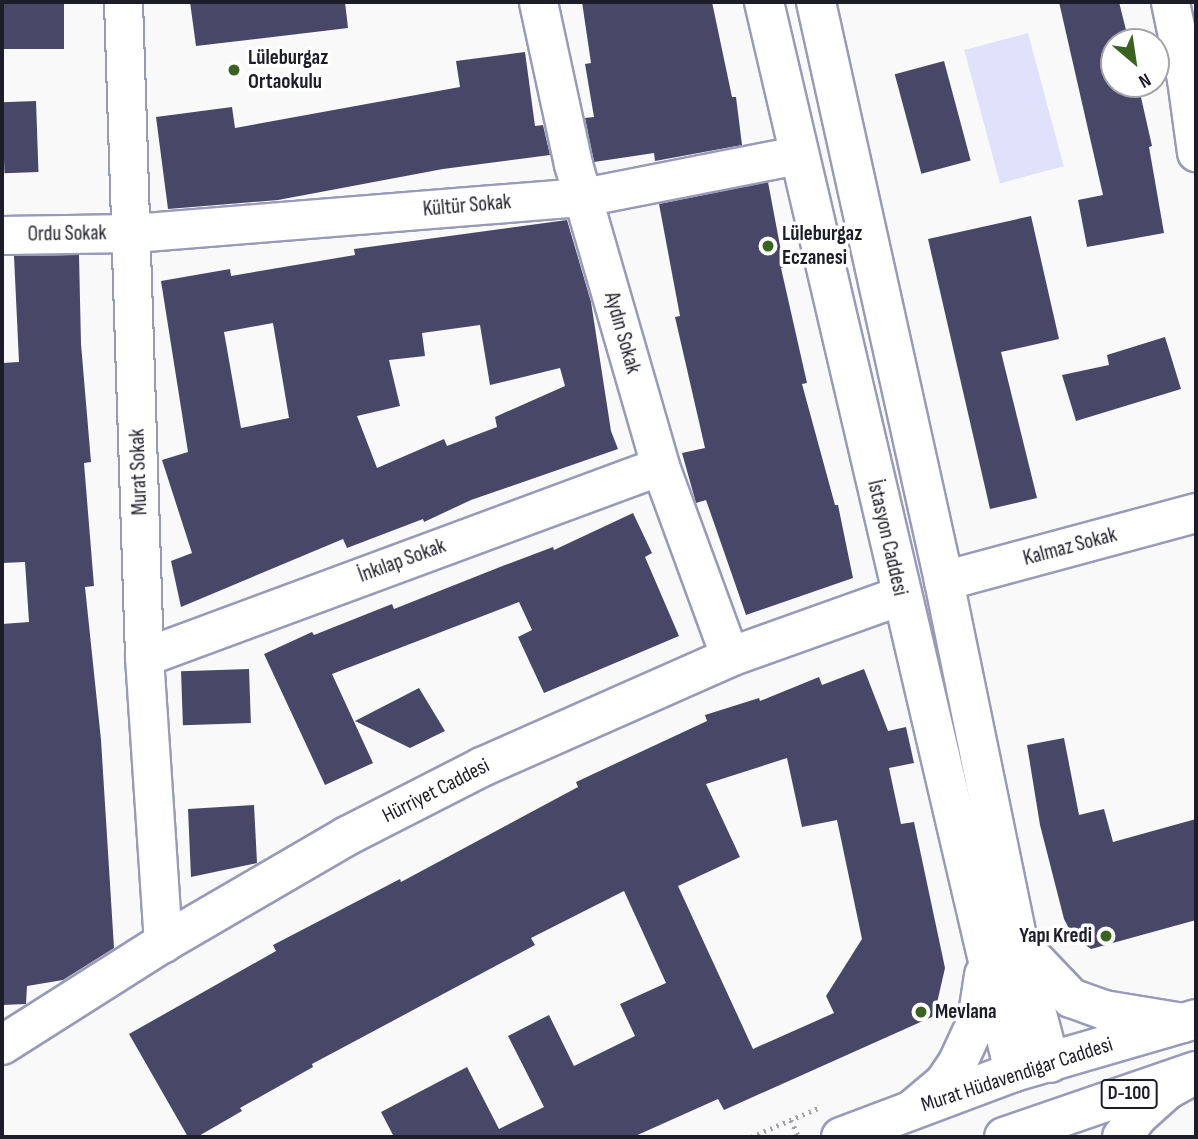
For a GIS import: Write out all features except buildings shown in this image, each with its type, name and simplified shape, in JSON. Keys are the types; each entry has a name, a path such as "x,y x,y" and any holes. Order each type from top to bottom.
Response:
{"main road":[{"name":"İstasyon Caddesi","path":"764,2 900,596 1002,951 1050,1063 1038,1131"},
{"name":"İstasyon Caddesi","path":"816,2 944,582 1002,951 1014,1072 1038,1131"},
{"path":"798,155 848,144"},
{"name":"Kalmaz Sokak","path":"900,596 1196,513"},
{"name":"Hürriyet Caddesi","path":"2,1045 163,943 347,836 482,767 730,657 900,596"},
{"path":"913,1109 944,1083 958,1062 977,1021 1002,951 1072,998 1104,1010 1190,1021"},
{"name":"Murat Hüdavendigar Caddesi","path":"833,1121 913,1109 1014,1072 1190,1021"},
{"path":"1122,1137 1136,1117 1167,1090 1196,1072"},
{"name":"D-100","path":"1038,1131 1196,1072"}],"street":[{"name":"Murat Sokak","path":"123,2 133,233 144,657 163,943"},
{"name":"Aydın Sokak","path":"538,2 583,197 660,466 730,657"},
{"path":"1170,2 1186,79 1196,152"},
{"name":"Kültür Sokak","path":"133,233 583,197 798,155"},
{"name":"Ordu Sokak","path":"2,235 133,233"},
{"name":"İnkılap Sokak","path":"144,657 660,466"}],"path":[{"path":"751,1137 791,1120 833,1121"},
{"path":"791,1120 799,1137"}],"shaded area":[{"path":"1028,33 1064,166 1000,183 964,50"}],"place":[{"name":"Lüleburgaz Ortaokulu","path":"234,70"},
{"name":"Lüleburgaz Eczanesi","path":"768,246"},
{"name":"Yapı Kredi","path":"1106,936"},
{"name":"Mevlana","path":"921,1012"}]}
